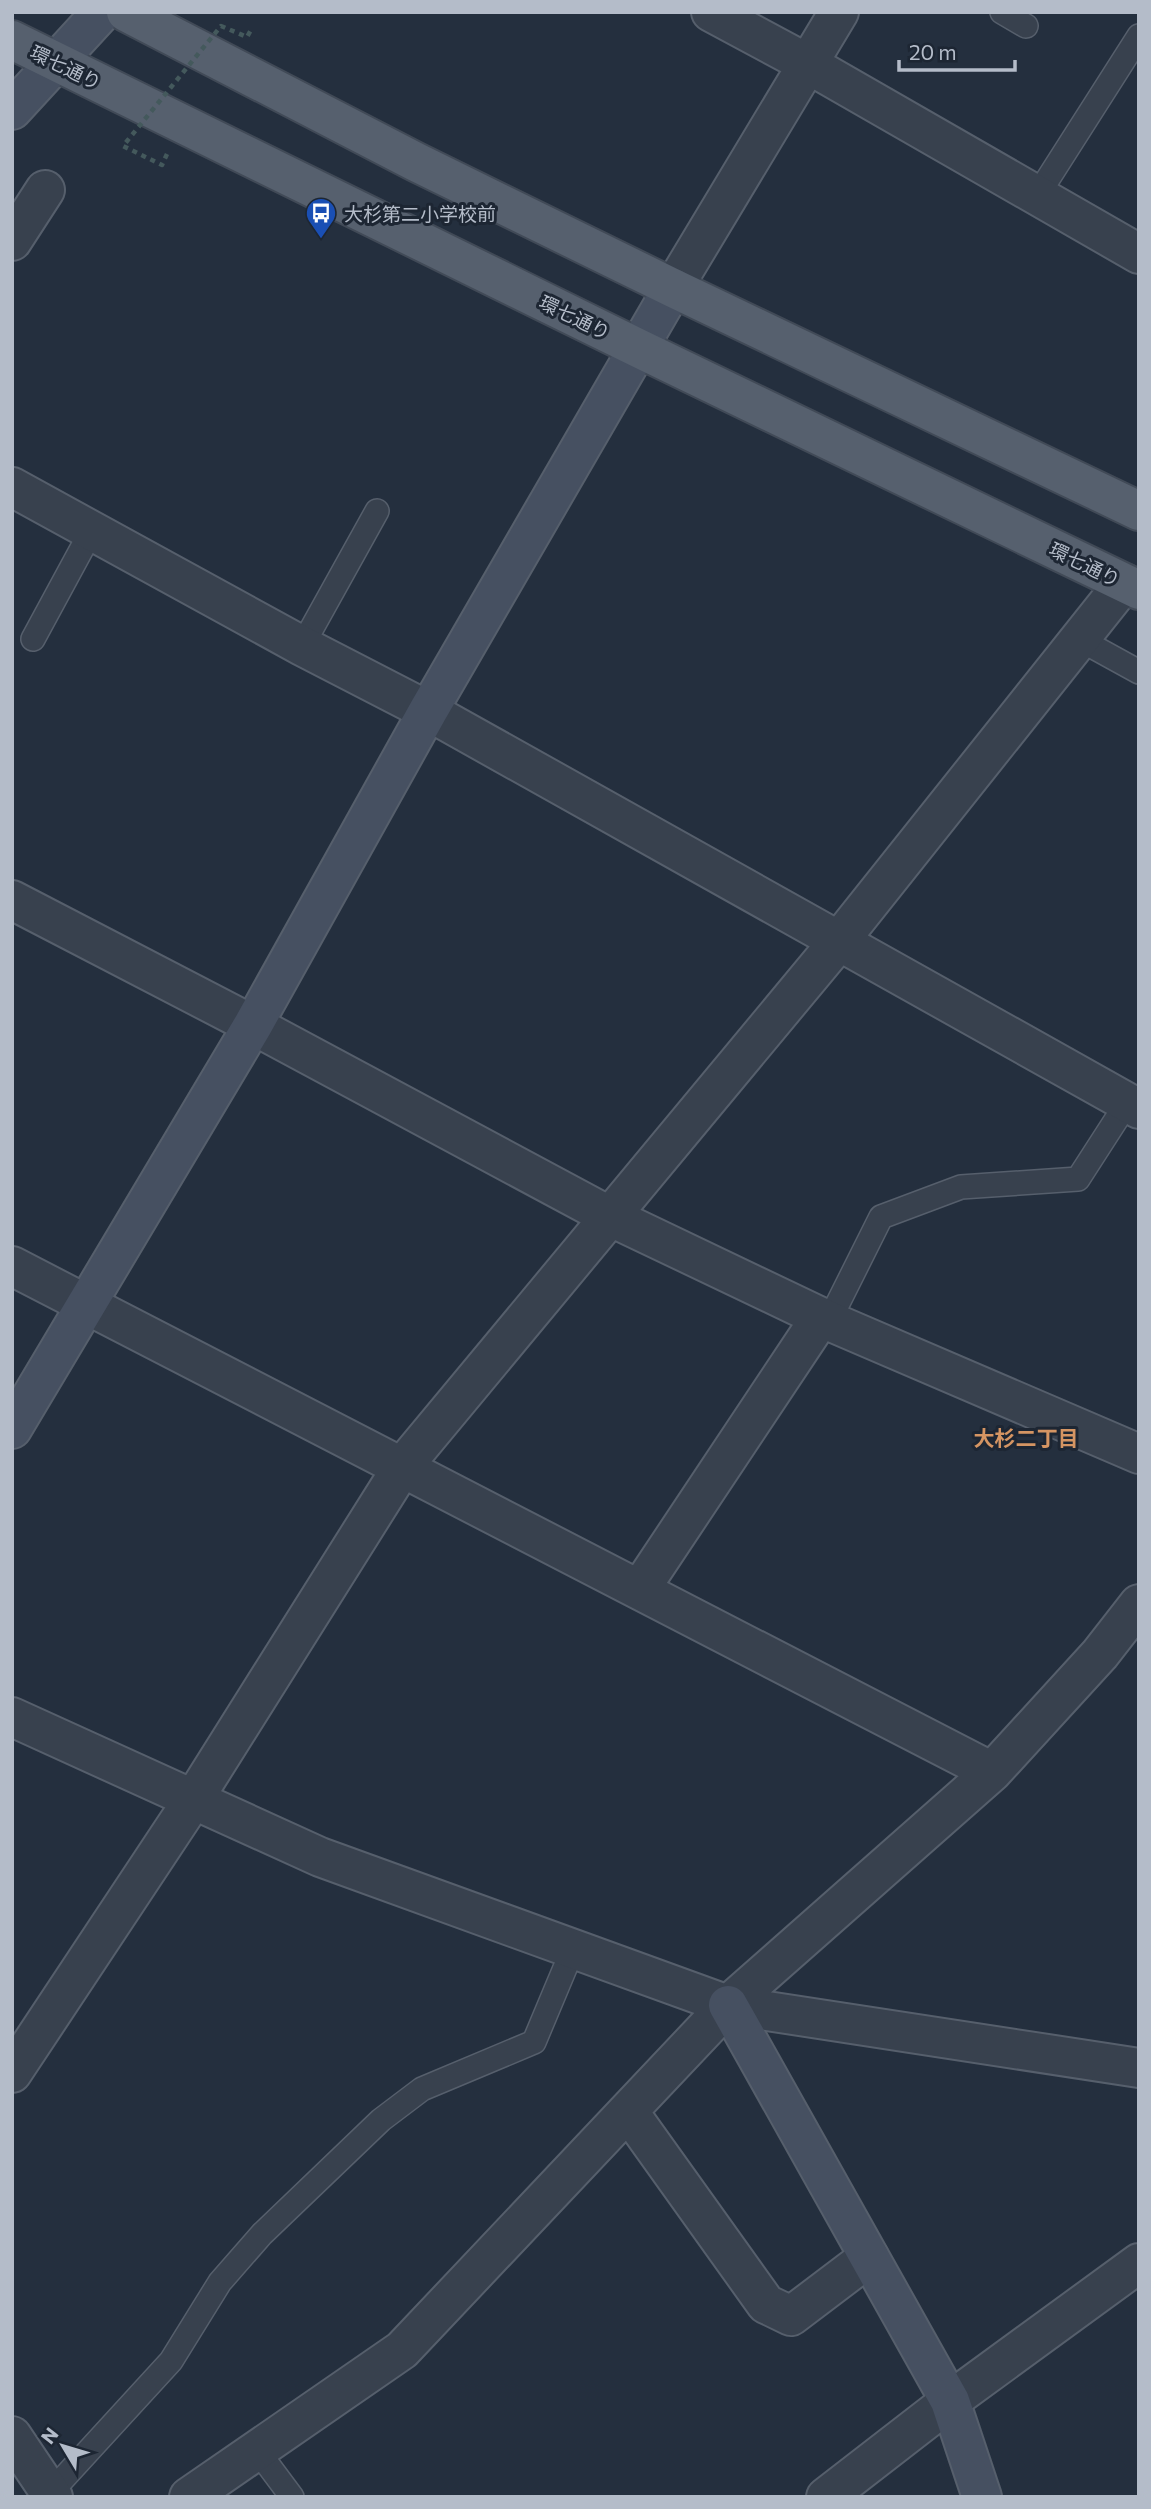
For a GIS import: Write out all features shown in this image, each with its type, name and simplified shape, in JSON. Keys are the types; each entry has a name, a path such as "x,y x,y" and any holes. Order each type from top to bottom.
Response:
{"main road":[{"path":"126,12 416,162 1139,511"},
{"name":"環七通り","path":"12,40 638,348 1131,586"}],"street":[{"path":"12,110 102,12"},
{"path":"711,12 808,64 1139,254"},
{"path":"12,1429 253,1025 428,711 673,288 839,12"},
{"path":"12,241 45,190"},
{"path":"12,487 302,646 428,711 1133,1106"},
{"path":"12,2073 193,1800 403,1466 839,941 1079,639 1131,586"},
{"path":"12,900 253,1025 609,1216 825,1319 1139,1454"},
{"path":"12,1266 992,1772"},
{"path":"640,1589 825,1319"},
{"path":"189,2497 402,2350 728,2006 992,1772 1100,1654 1139,1604"},
{"path":"12,1717 320,1857 728,2006 1139,2068"},
{"path":"728,2006 950,2400 982,2497"},
{"path":"628,2111 766,2304 791,2316 869,2257"},
{"path":"826,2497 950,2400 1139,2263"},
{"path":"12,2436 51,2495"}],"lane":[{"path":"1002,12 1026,26"},
{"path":"1037,197 1139,36"},
{"path":"302,646 377,511"},
{"path":"33,639 92,530"},
{"path":"1079,639 1139,672"},
{"path":"825,1319 881,1217 961,1187 1078,1180 1133,1106"},
{"path":"51,2495 171,2361 220,2283 245,2253 381,2120 422,2089 534,2042 573,1949"},
{"path":"257,2450 292,2497"}],"path":[{"path":"167,153 162,165 123,146 221,26 247,37 251,30"}],"place":[{"name":"大杉第二小学校前","path":"321,240"}],"district":[{"name":"大杉二丁目","path":"1026,1437"}]}
